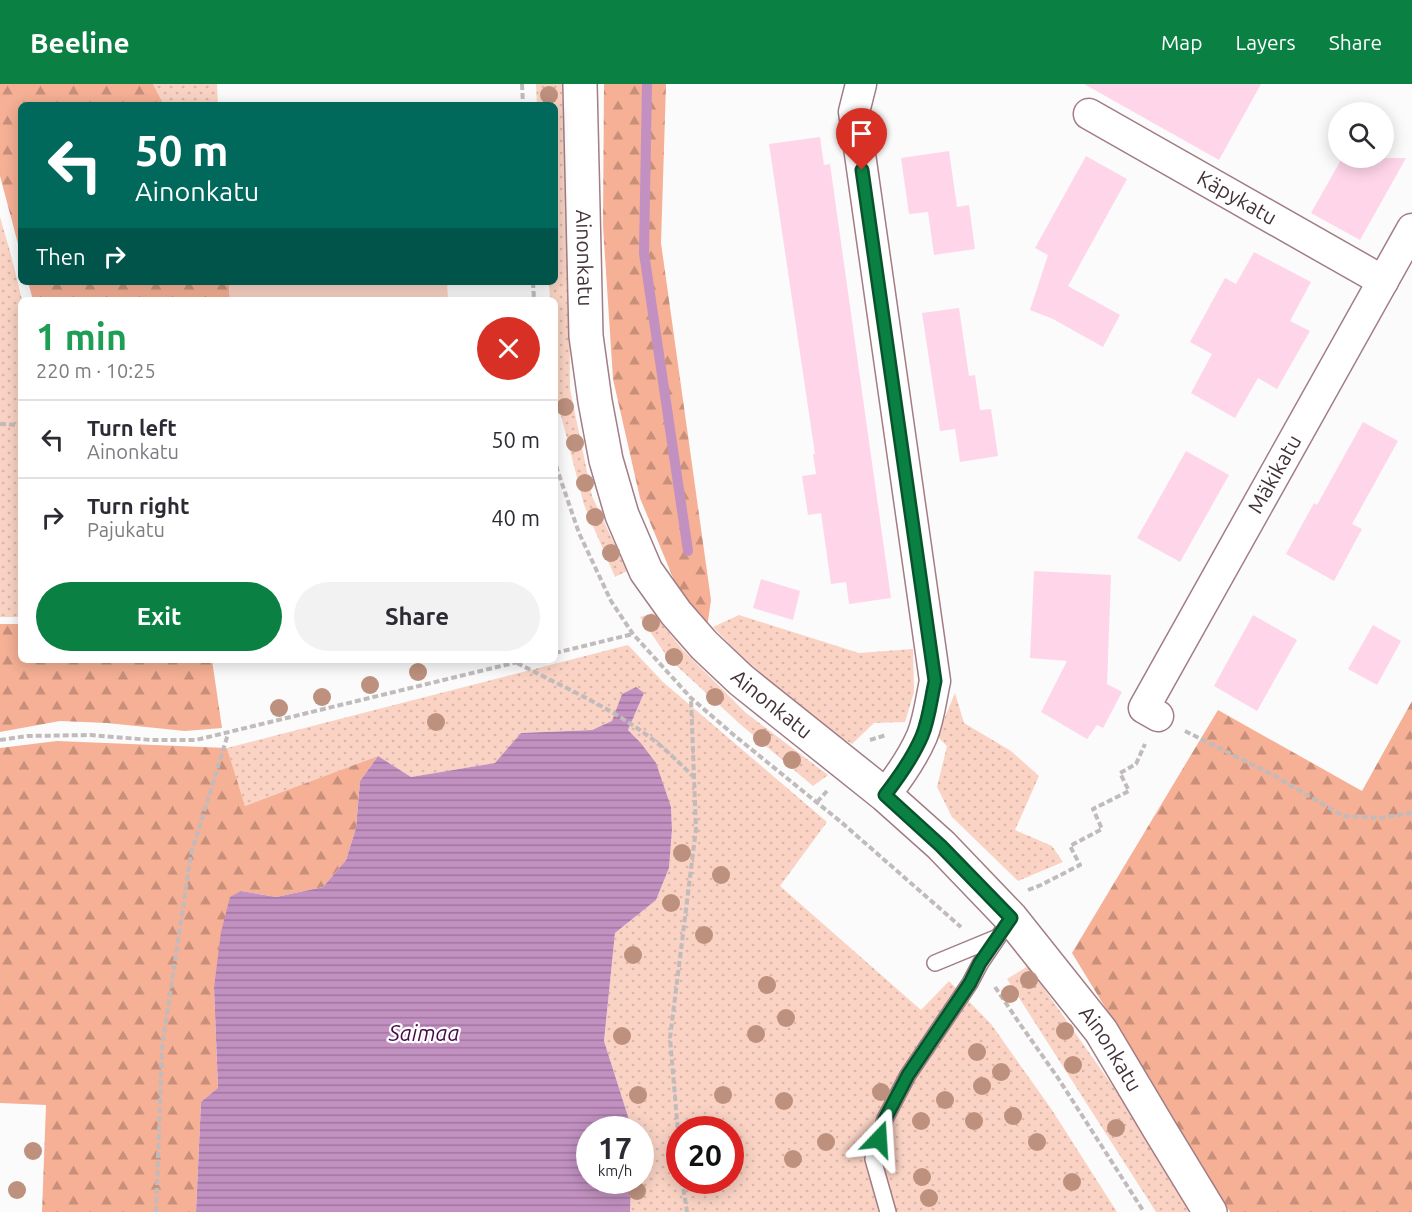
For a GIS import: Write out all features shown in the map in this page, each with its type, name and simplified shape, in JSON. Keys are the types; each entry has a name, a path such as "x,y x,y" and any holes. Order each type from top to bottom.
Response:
{"street":[{"name":"Ainonkatu","path":"580,84 586,336 606,460 622,515 646,571 704,645 741,680 885,795 941,846 1004,928 1101,1031 1210,1212"},
{"path":"861,84 854,112 935,681 922,735 900,775 885,795"},
{"name":"Käpykatu","path":"1089,114 1383,281"},
{"name":"Mäkikatu","path":"1158,716 1144,708 1412,229"}],"lane":[{"path":"935,963 976,945 1004,928"},
{"path":"888,1212 873,1158 885,1119 908,1075 1004,928"}],"path":[{"path":"522,84 523,102"},
{"path":"0,424 18,425"},
{"path":"558,472 579,533 611,601 633,634 691,698 842,822 960,926 976,945"},
{"path":"558,652 633,634"},
{"path":"0,740 27,736 91,735 151,740 196,740 512,663"},
{"path":"518,663 608,710 650,737 694,777"},
{"path":"677,1116 670,1038 696,829 691,698"},
{"path":"1041,885 1080,865 1070,846 1102,829 1093,809 1129,790 1120,773 1136,764 1158,716 1275,776 1344,816 1379,818 1412,813"},
{"path":"156,1212 162,1048 191,854 229,733"},
{"path":"980,963 1058,1078 1144,1212"},
{"path":"684,1194 687,1212"}],"shaded area":[{"path":"153,84 217,84 218,102 162,102"},
{"path":"536,84 566,84 570,389 592,496 627,571 615,577 584,505 558,404 558,297 550,297 549,285 558,285 558,102 537,102"},
{"path":"0,217 21,297 18,297 18,617 0,617"},
{"path":"229,285 447,285 448,297 230,297"},
{"path":"653,613 682,649 746,713 828,775 813,786 740,724 668,658 640,617"},
{"path":"739,615 859,653 913,649 914,692 905,722 874,723 852,744 834,734 762,678 713,627"},
{"path":"628,645 663,682 827,822 780,886 921,1010 949,981 991,1024 1052,1110 1117,1212 630,1212 631,1194 654,1194 654,1116 628,1116 604,1041 615,933 656,900 669,868 672,830 671,807 640,742 628,730 644,693 622,694 613,721 592,730 521,733 496,763 411,777 378,756 245,806 227,748"},
{"path":"955,693 964,723 1011,751 1039,776 1015,830 1052,846 1063,862 1018,881 952,817 937,787 947,746 937,736"},
{"path":"1028,966 1119,1095 1189,1212 1156,1212 1007,979"}],"green space":[{"path":"0,84 153,84 162,102 18,102 18,244 0,176"},
{"path":"604,84 666,84 661,243 711,600 707,628 674,580 640,498 613,379 603,226"},
{"path":"29,285 229,285 230,297 32,297"},
{"path":"0,624 18,624 18,663 212,663 222,728 185,731 60,721 0,732"},
{"path":"1412,701 1412,1212 1230,1212 1072,953 1218,710 1362,791"},
{"path":"57,741 227,748 245,806 378,756 360,781 356,828 346,860 323,887 276,897 241,891 214,988 218,1089 201,1102 196,1212 42,1212 46,1105 0,1103 0,748"}],"water":[{"name":"Saimaa","path":"636,687 644,693 628,730 656,763 671,807 669,868 656,900 615,933 604,1041 628,1116 576,1116 576,1194 631,1194 630,1212 196,1212 201,1102 218,1088 214,988 221,932 230,897 241,891 276,897 323,887 346,860 356,828 360,781 378,756 411,777 495,763 521,733 592,730 612,721 622,694"}],"building":[{"path":"1084,84 1261,84 1219,160"},
{"path":"820,137 824,165 830,164 891,598 849,604 846,582 831,584 821,513 808,515 802,476 816,474 813,454 815,454 769,144"},
{"path":"949,151 957,207 969,205 975,249 934,255 928,212 909,214 901,158"},
{"path":"1086,156 1127,179 1068,286 1120,315 1103,347 1053,319 1030,310 1048,255 1035,248"},
{"path":"1394,158 1406,158 1360,240 1311,213 1336,168 1394,168"},
{"path":"1254,252 1311,282 1290,321 1310,331 1277,389 1258,378 1235,418 1191,393 1212,354 1190,342 1225,278 1236,284"},
{"path":"959,308 969,376 975,375 980,410 991,409 998,456 960,462 955,429 940,431 922,313"},
{"path":"1363,422 1398,441 1352,524 1362,529 1334,581 1286,554 1314,503 1317,505"},
{"path":"1186,451 1229,475 1180,562 1137,538"},
{"path":"1034,571 1111,575 1107,684 1122,692 1103,728 1097,725 1087,739 1041,712 1067,661 1030,658"},
{"path":"761,579 800,591 793,620 753,608"},
{"path":"1253,615 1297,640 1257,711 1214,686"},
{"path":"1373,625 1401,641 1377,685 1348,669"}],"waterway":[{"path":"647,84 644,253 688,551"}],"route":[{"path":"862,170 935,681 922,735 900,775 885,795 941,846 1011,918 908,1075 885,1119 879,1139"}]}
